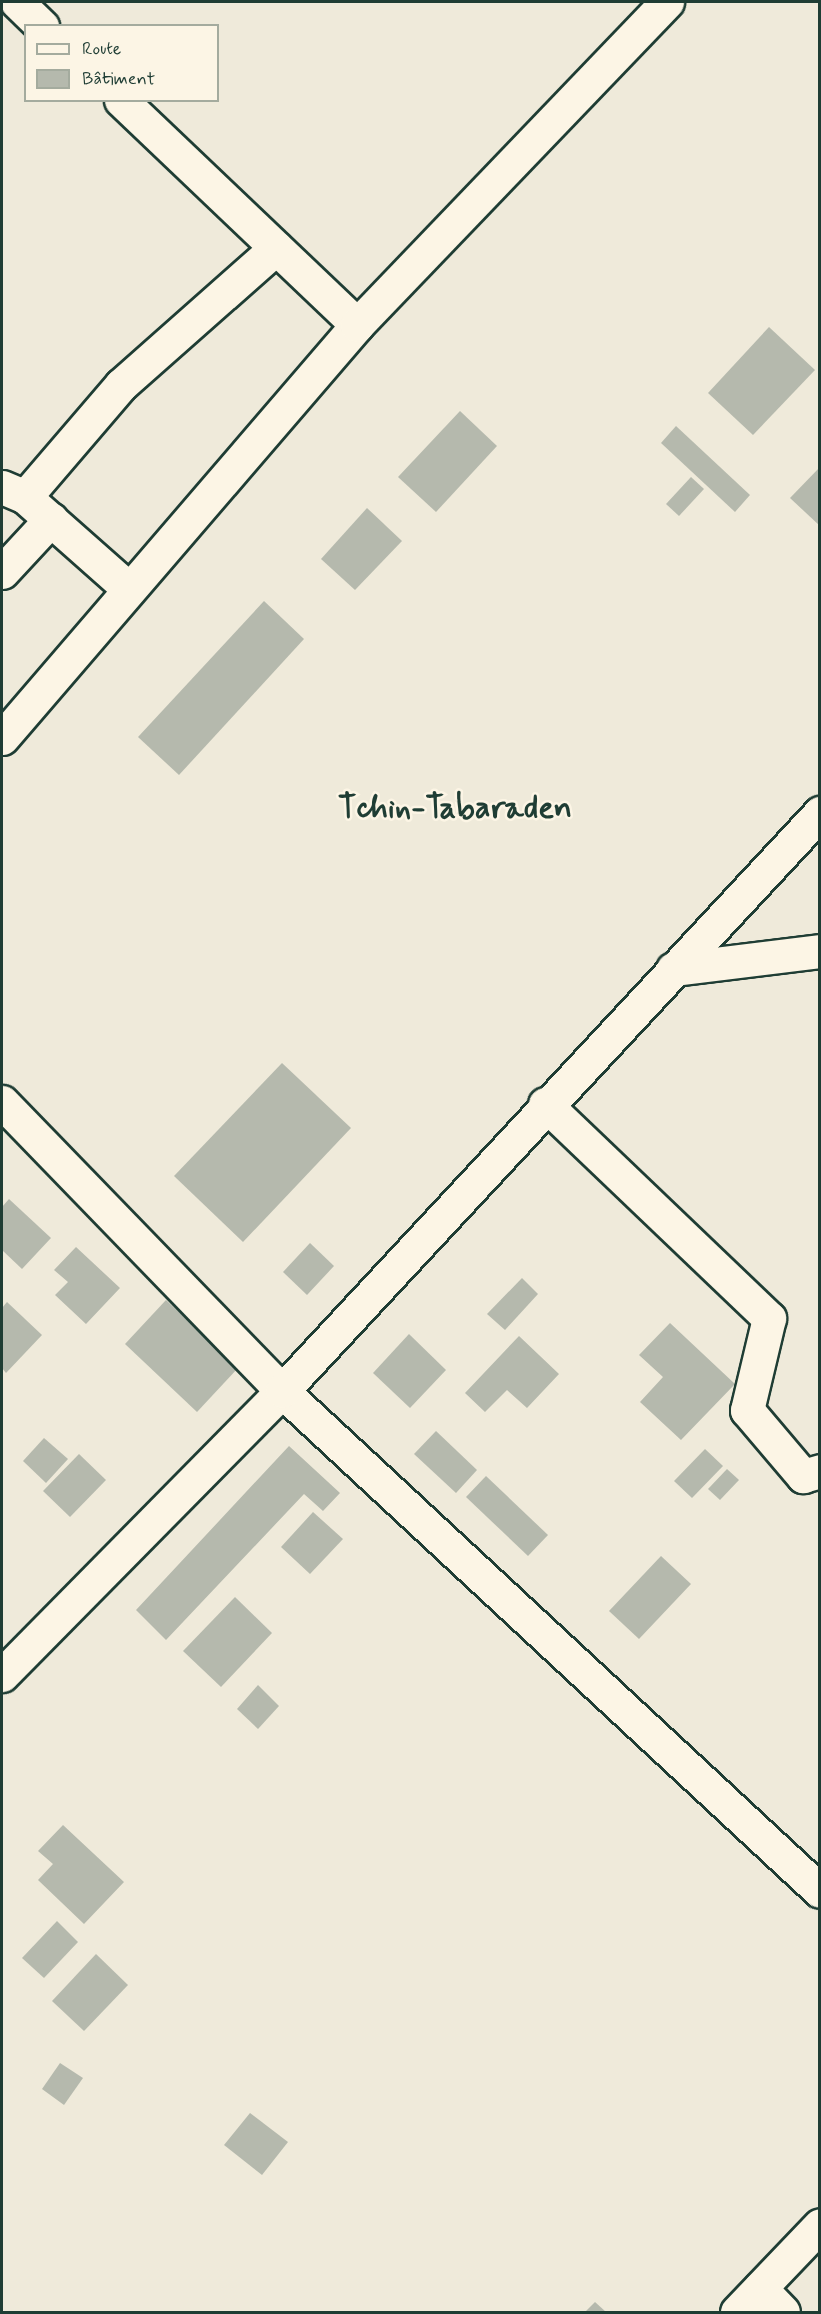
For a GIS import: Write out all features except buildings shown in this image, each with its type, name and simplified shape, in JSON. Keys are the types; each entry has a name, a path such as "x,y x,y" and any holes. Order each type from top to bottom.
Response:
{"street":[{"path":"16,2 40,24"},
{"path":"2,738 357,326 667,2"},
{"path":"123,102 357,326"},
{"path":"129,589 51,519 13,492 121,385 276,248"},
{"path":"2,572 51,519"},
{"path":"2,1675 282,1391 544,1104 819,813"},
{"path":"673,969 819,951"},
{"path":"2,1102 282,1391 819,1891"},
{"path":"544,1104 769,1318 747,1410 803,1476 819,1471"},
{"path":"737,2313 819,2225"},
{"path":"760,2288 783,2313"}],"district":[{"name":"Tchin-Tabaraden","path":"455,808"}]}
